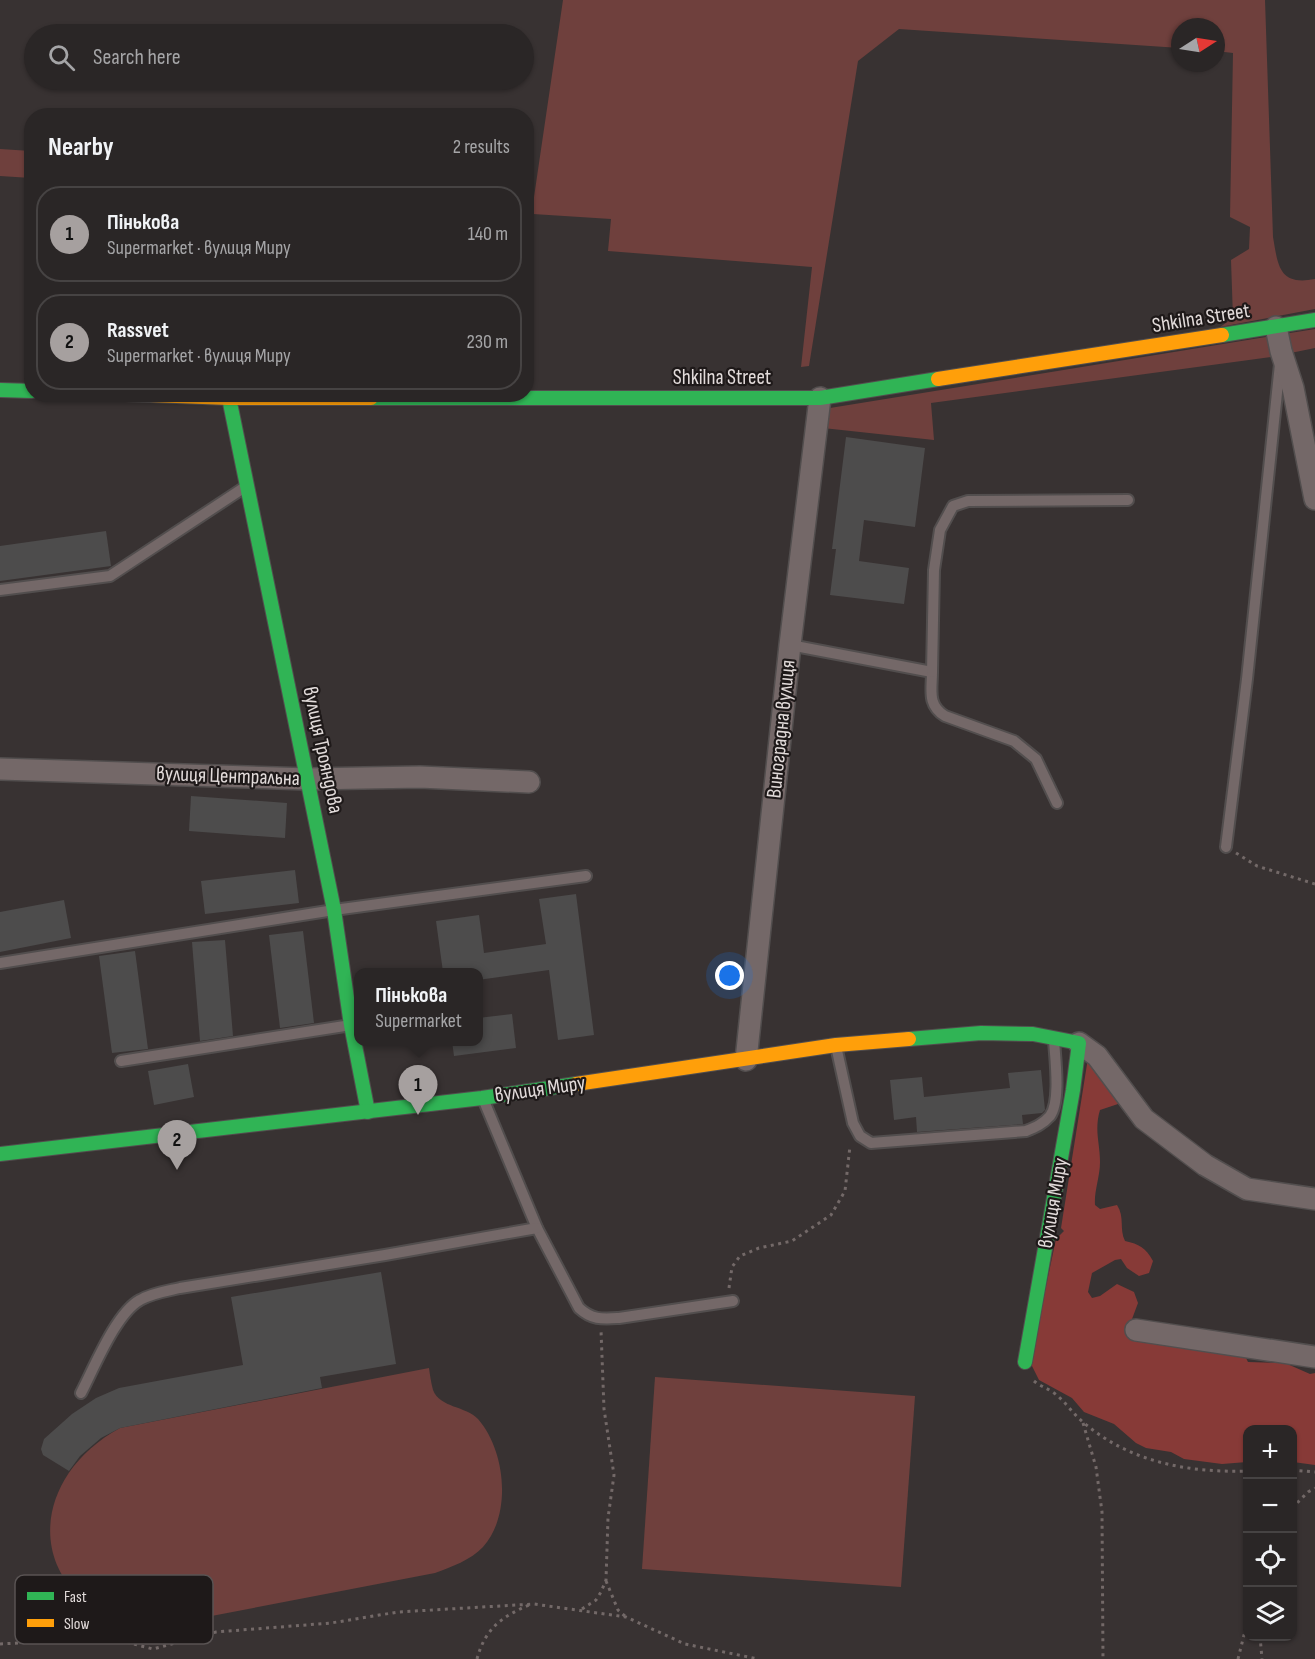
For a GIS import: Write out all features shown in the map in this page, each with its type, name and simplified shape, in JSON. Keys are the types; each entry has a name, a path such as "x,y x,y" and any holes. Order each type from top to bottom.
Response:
{"street":[{"name":"Shkilna Street","path":"534,398 820,398 1315,320"},
{"path":"1276,327 1293,388 1315,499"},
{"path":"0,390 24,391"},
{"name":"Виноградна вулиця","path":"746,1060 790,645 820,398"},
{"name":"вулиця Трояндова","path":"230,402 334,910 354,1040"},
{"name":"вулиця Центральна","path":"0,769 308,778 420,777 529,782"},
{"name":"вулиця Миру","path":"0,1154 482,1098 836,1046 981,1033 1032,1034 1078,1043 1097,1056 1144,1119 1205,1165 1247,1189 1315,1199"},
{"name":"вулиця Миру","path":"1025,1362 1073,1090 1078,1043"},
{"name":"вулиця Трояндова","path":"355,1046 368,1112"},
{"path":"1136,1330 1315,1357"}],"lane":[{"path":"1226,847 1247,680 1281,351"},
{"path":"0,590 110,576 247,485"},
{"path":"1057,803 1036,759 1014,741 936,711 932,698 934,570 940,530 953,507 968,501 1128,500"},
{"path":"790,645 932,672"},
{"path":"0,963 334,910 586,876"},
{"path":"121,1061 351,1024"},
{"path":"836,1046 853,1123 860,1136 871,1143 1026,1131 1042,1125 1052,1113 1056,1091 1054,1038"},
{"path":"482,1098 537,1228 579,1308 588,1317 600,1319 733,1301"},
{"path":"81,1393 112,1333 128,1309 140,1300 153,1295 180,1288 537,1228"}],"path":[{"path":"1226,847 1257,866 1315,884"},
{"path":"719,1303 730,1287 732,1267 740,1256 759,1248 792,1241 831,1215 845,1191 853,1123"},
{"path":"582,1609 596,1600 606,1580 608,1518 614,1475 604,1409 600,1319"},
{"path":"1025,1362 1031,1378 1054,1393 1082,1422 1108,1441 1144,1458 1184,1469 1218,1472 1243,1470"},
{"path":"1082,1422 1096,1467 1102,1512 1103,1659"},
{"path":"1297,1470 1315,1472"},
{"path":"1297,1504 1315,1488"},
{"path":"606,1580 618,1610 626,1617"},
{"path":"477,1659 485,1635 495,1625 506,1616 534,1604"},
{"path":"213,1633 331,1623 398,1612 534,1604 626,1617 685,1644 758,1659"},
{"path":"1238,1659 1243,1639"},
{"path":"1260,1641 1262,1659"},
{"path":"0,1644 15,1643"},
{"path":"134,1644 153,1649 172,1644"}],"shaded area":[{"path":"563,0 1265,0 1273,237 1282,272 1294,279 1315,279 1315,309 1220,327 1233,318 1231,260 1249,249 1250,227 1230,217 1233,53 1225,52 1225,18 1171,18 1171,47 899,29 858,61 809,366 801,367 812,267 608,251 611,219 534,214 534,197"},
{"path":"0,149 24,151 24,178 0,176"},
{"path":"1315,329 1315,348 1271,357 931,403 934,440 823,428 830,408"},
{"path":"1088,1058 1121,1103 1100,1110 1098,1117 1100,1168 1095,1205 1100,1209 1117,1205 1121,1214 1125,1241 1142,1247 1153,1261 1149,1273 1139,1276 1127,1268 1121,1259 1115,1260 1092,1273 1088,1292 1092,1298 1100,1296 1117,1284 1134,1292 1138,1303 1129,1327 1244,1354 1248,1362 1285,1363 1310,1374 1315,1373 1315,1465 1297,1463 1297,1425 1243,1425 1243,1462 1222,1464 1184,1459 1171,1452 1146,1448 1136,1443 1114,1424 1084,1412 1072,1398 1039,1380 1030,1362 1056,1239 1064,1231 1061,1228"},
{"path":"429,1368 436,1396 447,1404 473,1415 487,1432 500,1465 502,1501 492,1534 483,1547 454,1566 435,1573 213,1616 213,1575 63,1575 61,1573 51,1544 52,1513 64,1482 86,1453 120,1428"},
{"path":"655,1377 915,1396 901,1587 642,1569"}],"building":[{"path":"846,437 925,448 915,527 864,520 859,561 909,568 904,604 830,595 836,549 832,549"},
{"path":"106,531 111,566 0,581 0,546"},
{"path":"191,796 287,803 285,838 189,831"},
{"path":"295,870 299,903 205,914 201,881"},
{"path":"576,894 594,1035 558,1040 549,970 483,979 483,968 442,968 436,921 479,915 484,953 546,944 539,899"},
{"path":"64,900 71,938 0,952 0,912"},
{"path":"303,931 314,1023 280,1028 269,935"},
{"path":"225,940 233,1036 200,1041 192,942"},
{"path":"135,951 148,1049 112,1053 99,956"},
{"path":"512,1014 516,1048 454,1056 453,1046 483,1046 483,1017"},
{"path":"188,1064 194,1097 154,1105 148,1071"},
{"path":"1041,1070 1045,1110 1042,1113 1022,1115 1023,1124 917,1132 916,1117 894,1120 890,1080 922,1077 924,1097 1010,1088 1008,1073"},
{"path":"381,1272 396,1364 320,1377 322,1388 120,1428 101,1438 80,1456 69,1471 43,1455 41,1449 44,1439 72,1414 96,1398 119,1388 243,1365 231,1297"}],"traffic: fast":[{"path":"1222,335 1315,320"},
{"path":"534,398 820,398 938,379"},
{"path":"0,390 24,391"},
{"path":"230,402 334,910 354,1040"},
{"path":"909,1039 981,1033 1033,1034 1079,1043 1073,1090 1025,1362"},
{"path":"355,1046 368,1112"},
{"path":"0,1154 482,1098 576,1084"}],"traffic: slow":[{"path":"938,379 1222,335"},
{"path":"576,1084 836,1045 909,1039"}],"place":[{"name":"Пінькова","path":"418,1115"},
{"name":"Rassvet","path":"177,1170"}]}
